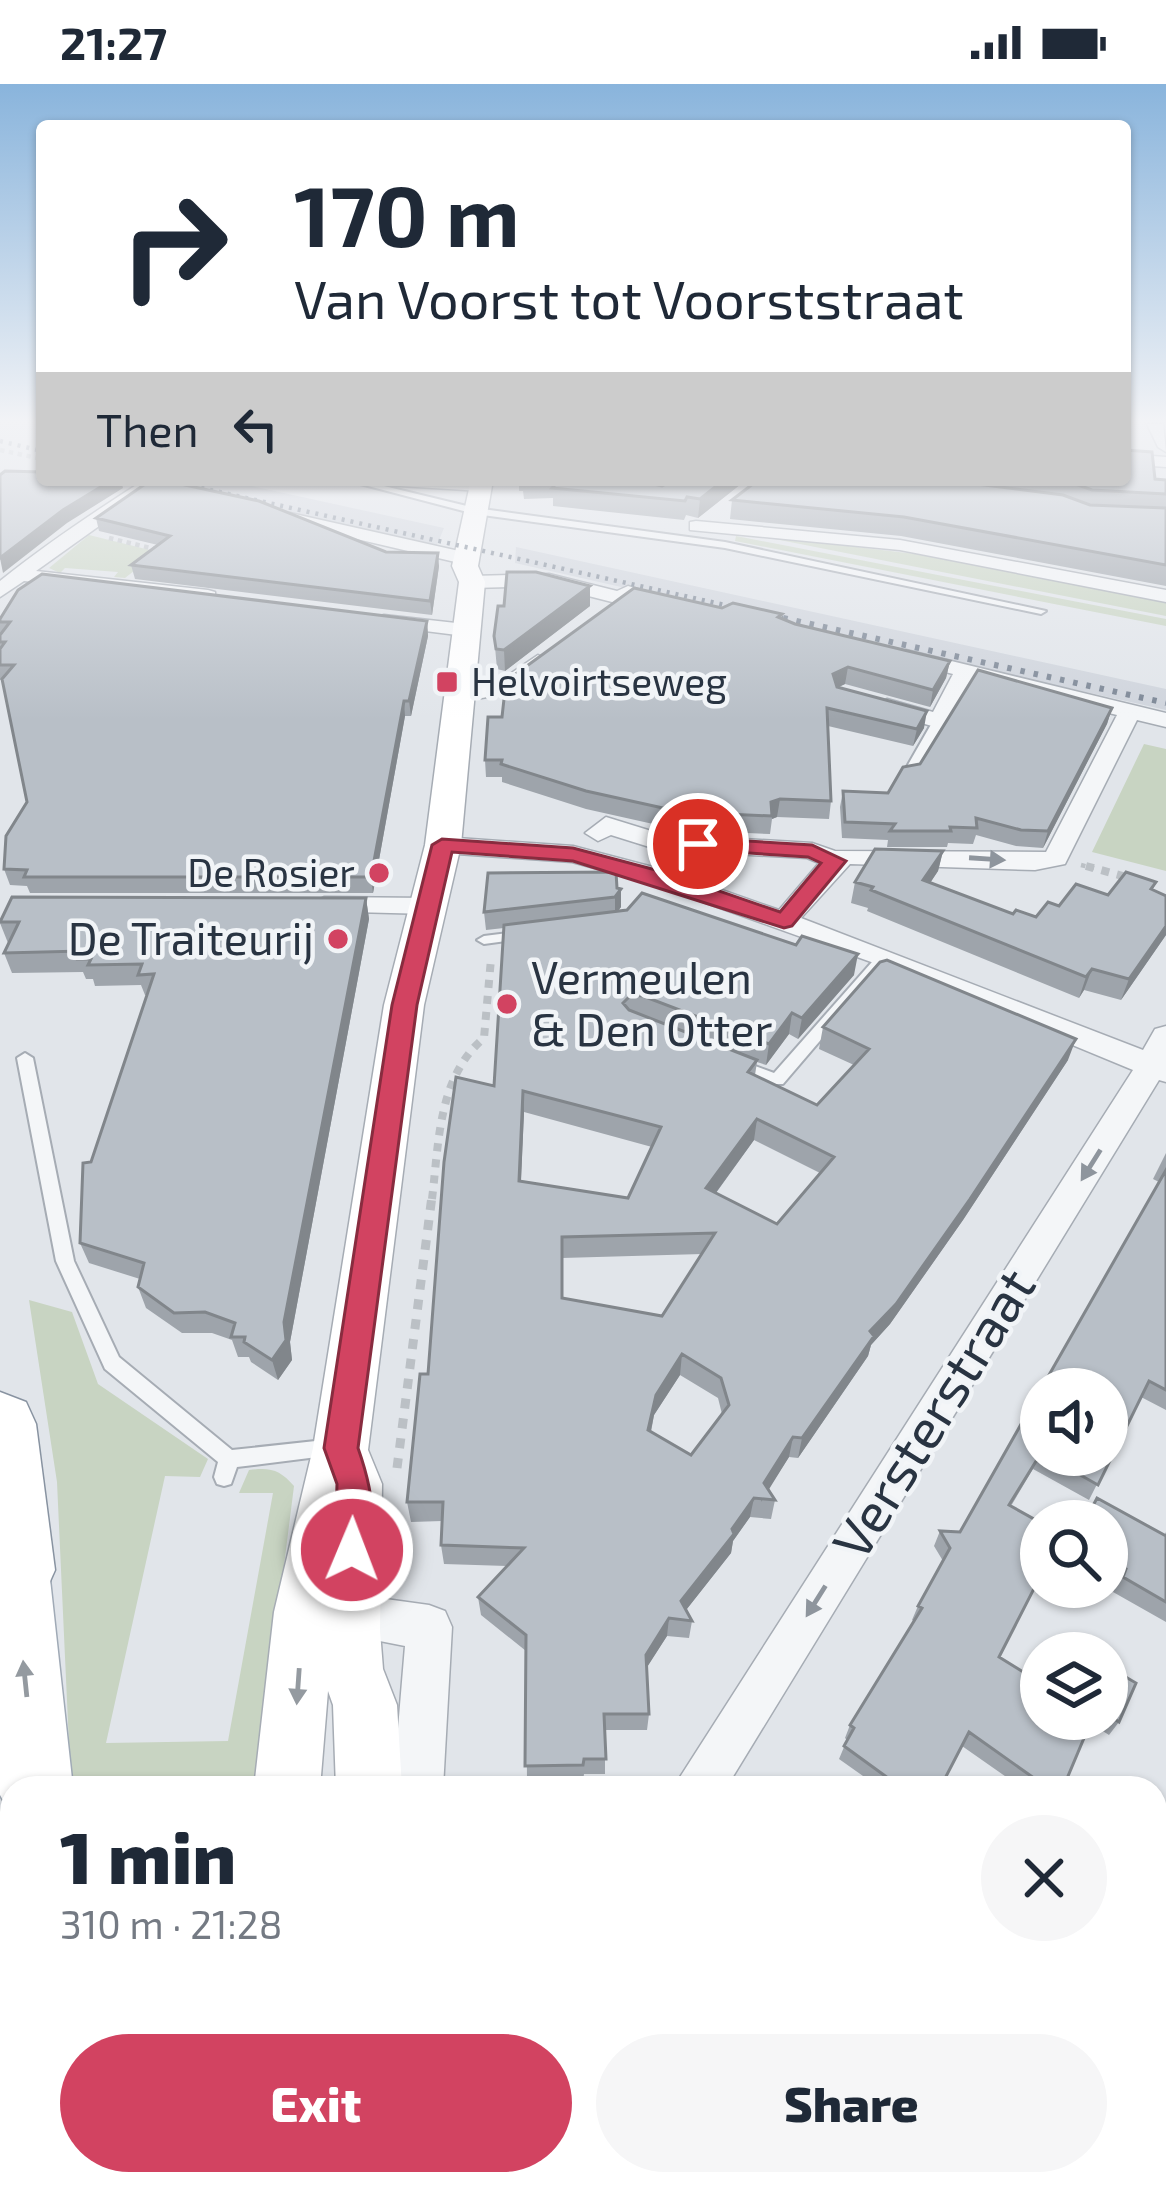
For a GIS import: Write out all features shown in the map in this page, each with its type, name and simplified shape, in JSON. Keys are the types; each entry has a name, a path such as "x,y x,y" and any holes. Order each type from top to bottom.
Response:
{"highway":[{"path":"0,1424 15,1570"}],"main road":[{"path":"289,1776 354,1484 341,1448 404,1005 442,845 470,689 465,630 470,571 484,565 483,523"},
{"path":"15,1570 34,1776"},
{"path":"326,1613 365,1705 368,1776"}],"street":[{"path":"0,591 90,523"},
{"path":"305,523 470,571 549,580 612,604 628,592 685,605"},
{"path":"709,523 705,527 900,545 1166,596"},
{"path":"19,575 227,598"},
{"path":"356,618 465,630"},
{"path":"470,689 503,688 553,650"},
{"path":"886,652 1166,720"},
{"path":"863,700 939,721 966,670"},
{"path":"598,832 606,825 659,842 812,851 835,861 870,854 1035,862 1056,858 1131,710"},
{"path":"442,845 573,854 652,885 784,921 1161,1057"},
{"path":"784,921 835,861"},
{"path":"288,906 429,906"},
{"name":"Versterstraat","path":"706,1776 1161,1057"},
{"path":"326,1613 429,1627 419,1776"}],"lane":[{"path":"563,523 725,544 1041,611"},
{"path":"907,776 939,721"},
{"path":"484,940 532,934"},
{"path":"716,1056 777,1080 884,957"},
{"path":"25,1058 65,1261 112,1364 226,1468 341,1448"}],"path":[{"path":"78,530 165,552 122,585"},
{"path":"1056,858 1144,882"},
{"path":"394,1487 444,1103 464,1055 484,1038 491,956 484,940"}],"shaded area":[{"path":"335,523 419,523 444,528 437,545"},
{"path":"516,547 1166,689 1166,710 515,563"}],"green space":[{"path":"89,535 158,552 125,578 114,577 118,572 65,568 60,573 49,568"},
{"path":"754,535 967,560 1166,600 1166,616"},
{"path":"736,536 1166,619 1166,626 735,541"},
{"path":"1144,744 1166,749 1166,871 1092,852"},
{"path":"29,1300 72,1312 98,1384 208,1459 200,1477 165,1476 106,1743 228,1741 273,1493 239,1493 249,1470 274,1471 294,1486 258,1776 70,1776 57,1482"}],"building":[{"path":"0,523 47,523 0,558"},
{"path":"115,523 313,523 386,552 438,553 430,601 131,565 170,536"},
{"path":"934,523 1166,523 1166,565"},
{"path":"507,572 536,572 590,586 504,650 496,649 498,606 504,606"},
{"path":"42,574 427,621 409,701 404,701 371,877 24,877 27,870 4,869 6,836 27,802 2,679 14,665 0,665 5,642 0,642 0,635 10,622 0,619 18,590"},
{"path":"634,588 722,608 733,603 782,614 778,617 795,624 950,661 933,690 848,667 833,674 837,687 927,711 917,729 827,708 831,801 780,799 771,802 772,816 681,812 586,791 501,764 502,760 485,760 488,717 502,717 506,681"},
{"path":"978,670 1112,708 1048,831 1021,830 976,818 977,828 950,827 951,831 890,831 895,824 845,822 843,791 888,793 903,767 920,764"},
{"path":"875,849 943,851 923,880 1013,914 1016,910 1036,917 1048,902 1059,906 1076,884 1108,895 1126,872 1156,882 1151,889 1166,896 1166,926 1129,979 1092,969 1086,977 855,882"},
{"path":"616,872 621,889 615,897 484,912 488,873"},
{"path":"642,893 796,945 802,936 858,954 802,1018 792,1013 769,1044 643,996 631,995 623,1003 629,1010 757,1060 748,1072 817,1105 869,1049 823,1027 880,962 887,960 1076,1039 896,1304 870,1331 874,1336 802,1438 793,1437 764,1483 775,1500 754,1498 732,1529 734,1534 681,1601 692,1621 669,1618 646,1655 649,1714 604,1714 606,1759 584,1759 583,1765 525,1766 526,1635 478,1597 524,1548 441,1545 443,1502 407,1502 420,1374 428,1374 444,1162 456,1077 494,1086 504,925 627,910","holes":["523,1091 661,1127 628,1198 519,1181","757,1119 834,1157 777,1224 706,1188","715,1233 662,1316 562,1298 562,1237","682,1354 721,1378 729,1405 691,1455 648,1430 656,1395"]},
{"path":"12,897 366,898 284,1322 286,1340 272,1360 244,1342 245,1337 231,1337 235,1323 205,1312 174,1313 138,1287 144,1263 80,1243 83,1163 91,1162 154,974 138,975 142,964 88,965 91,959 78,959 81,951 4,953 19,922 0,922"},
{"path":"1166,1170 1166,1390 1149,1381 1128,1424 1128,1368 1053,1368"},
{"path":"1020,1426 1020,1476 1027,1476 1009,1505 1020,1511 1020,1608 1024,1608 999,1657 1020,1670 1020,1740 1083,1740 1068,1776 1031,1776 969,1732 946,1776 885,1776 844,1746 854,1728 850,1725 922,1608 918,1606 950,1548 940,1531 960,1532"},
{"path":"1082,1476 1102,1476 1098,1485"},
{"path":"1128,1515 1166,1536 1166,1602 1128,1580"},
{"path":"1128,1678 1136,1683 1128,1701"}],"railway":[{"path":"356,523 783,618"},
{"path":"770,615 1166,703"}],"place":[{"name":"Helvoirtseweg","path":"447,682"},
{"name":"De Rosier","path":"379,873"},
{"name":"De Traiteurij","path":"338,939"},
{"name":"Vermeulen & Den Otter","path":"507,1004"}],"route":[{"path":"352,1550 354,1484 341,1448 404,1005 437,883 442,845 573,854 659,877 784,921 835,861 812,851 698,844"}]}
